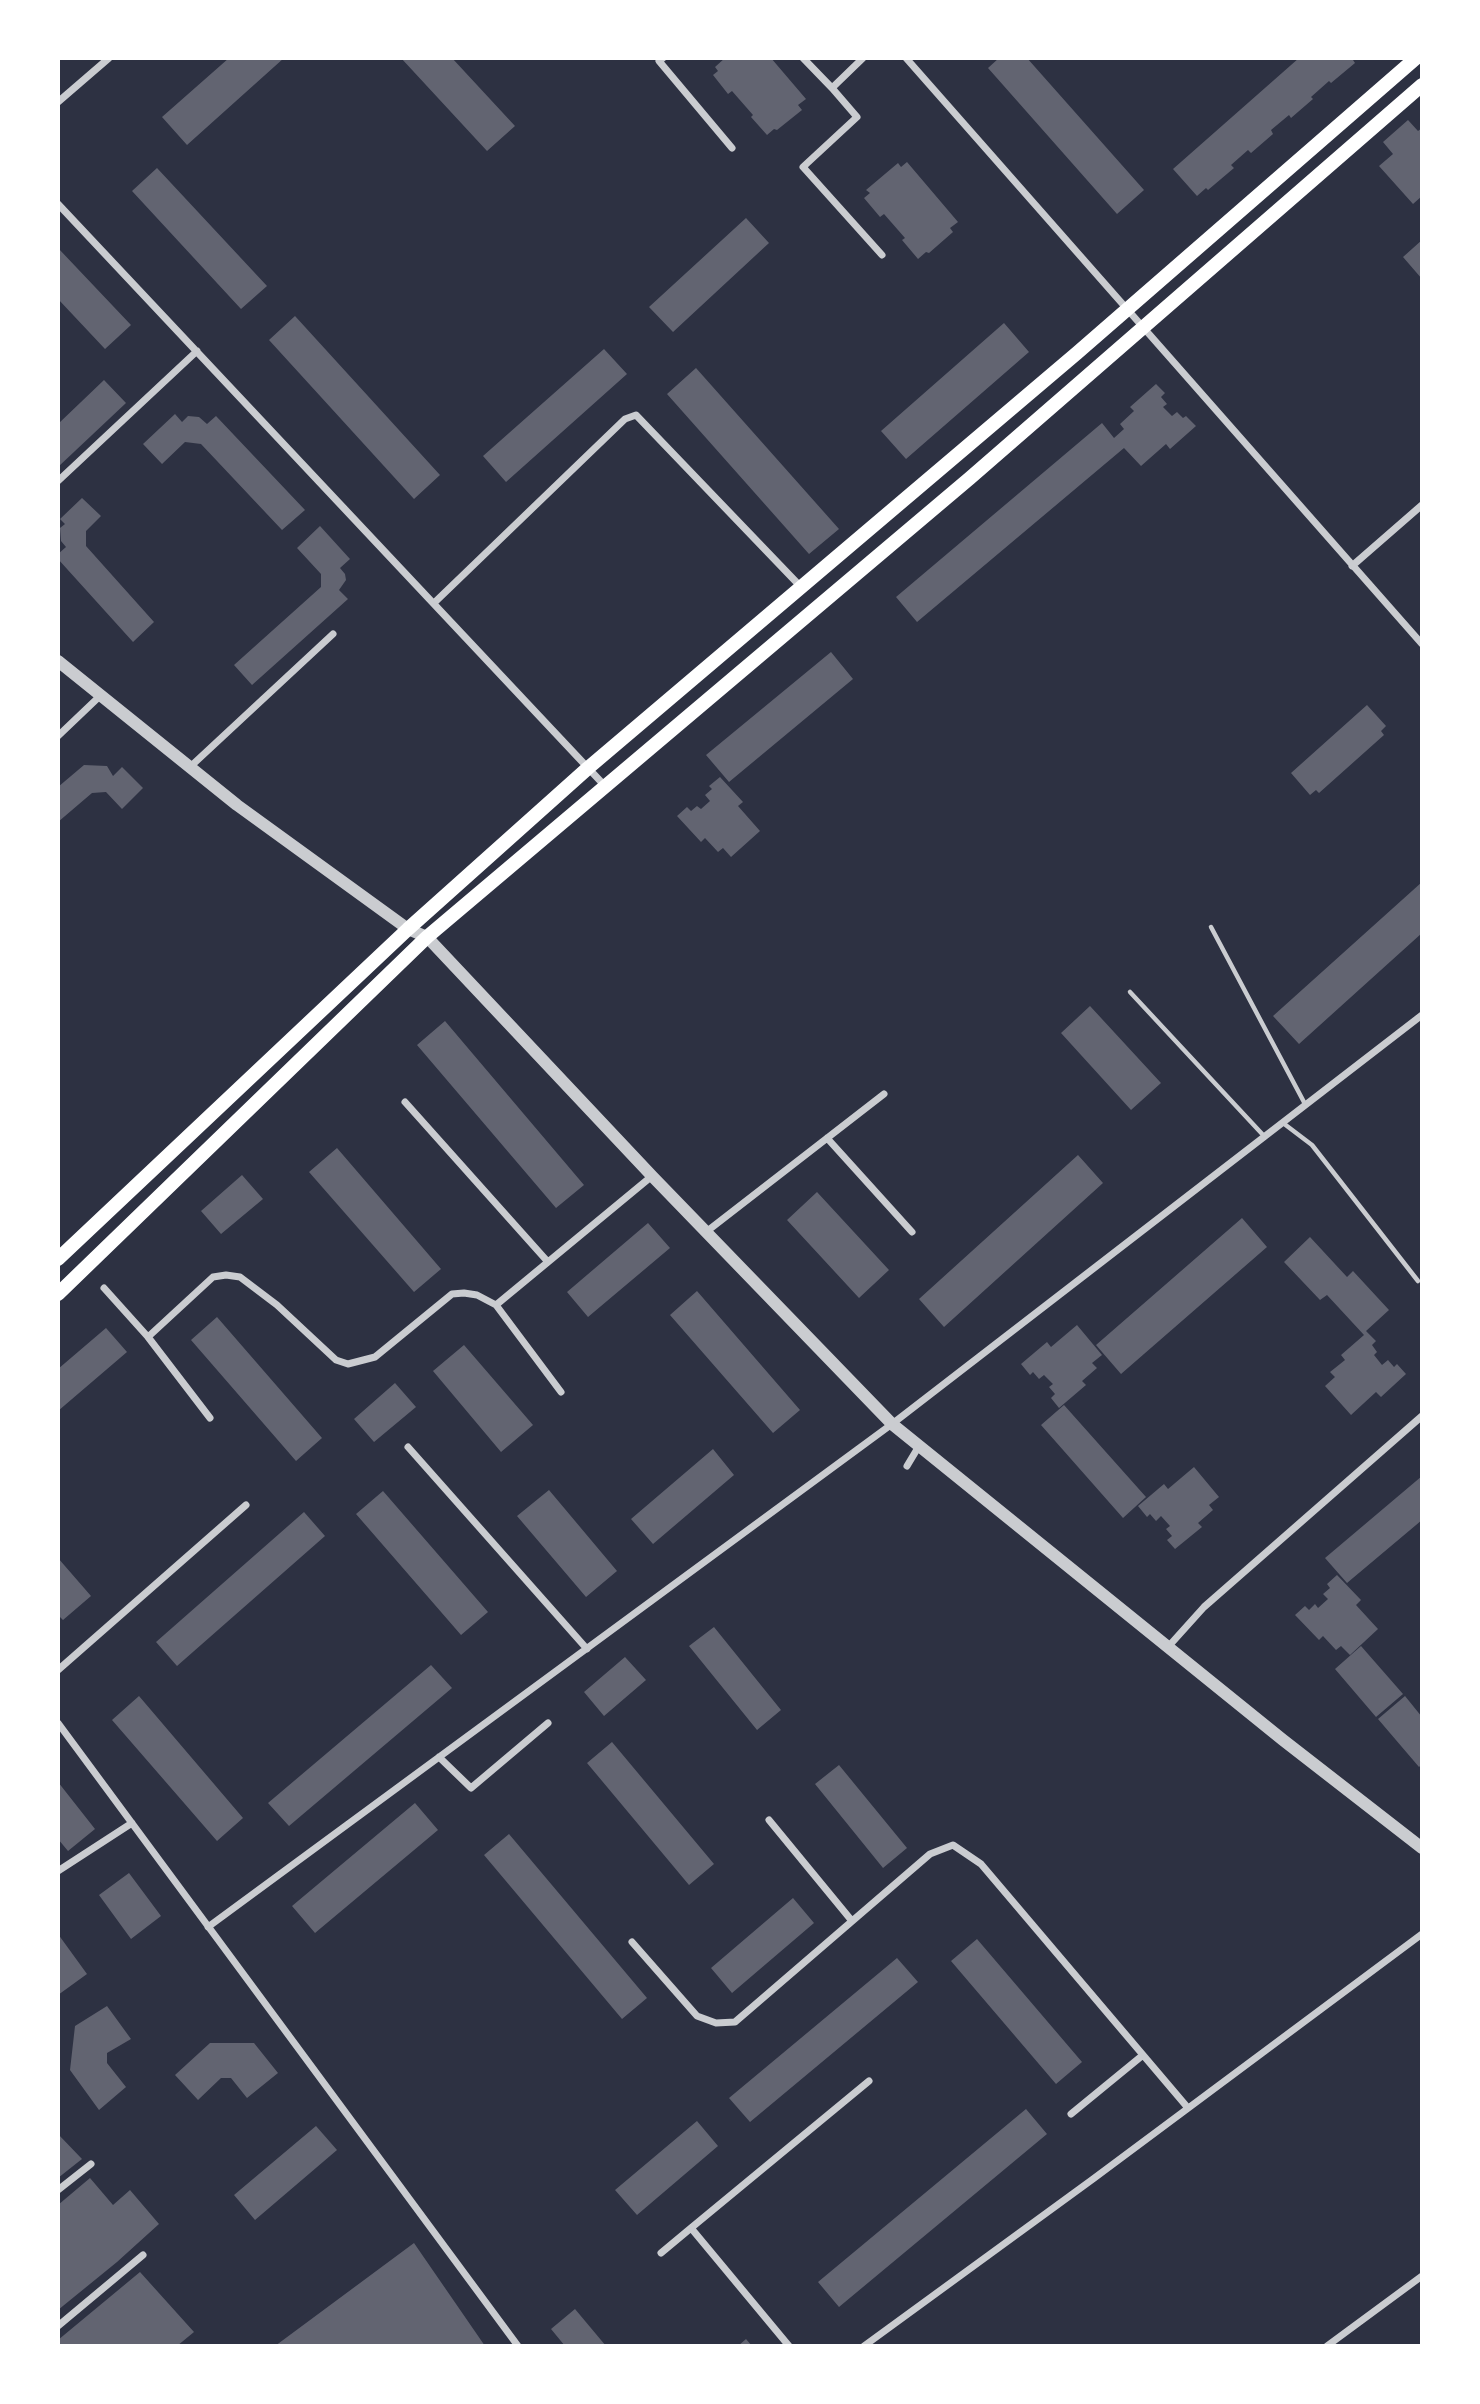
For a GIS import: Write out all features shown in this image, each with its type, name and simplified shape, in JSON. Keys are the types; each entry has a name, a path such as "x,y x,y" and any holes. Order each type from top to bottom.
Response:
{"main road":[{"path":"58,1259 408,929 588,768 1126,310 1416,58"},
{"path":"58,1294 428,937 970,478 1422,85"}],"street":[{"path":"58,102 109,58"},
{"path":"663,58 659,61 732,148"},
{"path":"803,58 857,117 803,167 882,255"},
{"path":"832,88 863,58"},
{"path":"906,58 1422,644"},
{"path":"58,204 605,786"},
{"path":"58,481 197,351"},
{"path":"434,603 625,419 636,415 801,587"},
{"path":"1352,566 1422,505"},
{"path":"190,767 333,634"},
{"path":"58,661 237,805 408,929 428,937 706,1232 892,1424 1283,1740 1422,1848"},
{"path":"58,736 101,695"},
{"path":"208,1927 892,1424 1422,1015"},
{"path":"706,1232 884,1094"},
{"path":"405,1102 548,1262"},
{"path":"827,1138 912,1232"},
{"path":"496,1305 652,1175"},
{"path":"148,1337 213,1277 226,1275 240,1277 276,1305 335,1360 348,1364 374,1357 452,1294 464,1293 477,1295 496,1305 561,1392"},
{"path":"104,1288 148,1337 210,1418"},
{"path":"1168,1647 1204,1607 1422,1416"},
{"path":"907,1466 919,1446"},
{"path":"408,1447 586,1649"},
{"path":"58,1670 246,1505"},
{"path":"58,1723 517,2346"},
{"path":"439,1757 471,1788 548,1723"},
{"path":"769,1820 852,1921"},
{"path":"58,1871 132,1824"},
{"path":"632,1942 698,2015 716,2024 735,2022 930,1854 953,1845 981,1864 1188,2108"},
{"path":"864,2346 1422,1934"},
{"path":"1071,2114 1143,2055"},
{"path":"661,2253 869,2081"},
{"path":"58,2190 91,2164"},
{"path":"691,2228 789,2346"},
{"path":"58,2326 143,2255"},
{"path":"1326,2346 1338,2343 1422,2276"}],"lane":[{"path":"1211,927 1305,1105"},
{"path":"1129,992 1264,1137"},
{"path":"1283,1122 1312,1144 1418,1281"}],"building":[{"path":"229,58 284,58 187,145 162,117"},
{"path":"401,58 452,58 515,126 487,151"},
{"path":"725,58 771,58 806,99 798,105 802,110 767,135 732,91 728,94 713,75 718,71 715,67"},
{"path":"999,58 1027,58 1144,190 1117,214 988,68"},
{"path":"1299,58 1356,58 1353,60 1355,63 1331,83 1329,81 1291,118 1289,115 1271,130 1273,134 1251,153 1248,150 1231,165 1234,168 1197,196 1173,169"},
{"path":"1408,120 1418,131 1422,128 1422,196 1413,204 1379,166 1393,154 1383,142"},
{"path":"907,162 958,222 950,228 953,232 918,259 902,240 905,238 884,214 880,217 864,198 870,193 866,190 898,163 901,167"},
{"path":"157,168 267,286 241,309 132,191"},
{"path":"746,218 769,243 673,332 649,307"},
{"path":"1422,240 1422,279 1403,257"},
{"path":"58,248 131,325 105,349 58,299"},
{"path":"295,316 440,475 414,499 269,340"},
{"path":"1004,323 1029,352 906,459 881,431"},
{"path":"604,349 627,374 506,482 483,456"},
{"path":"696,368 839,529 809,554 667,394"},
{"path":"104,380 126,403 58,467 58,424"},
{"path":"1156,384 1165,393 1161,397 1167,404 1163,407 1172,416 1177,412 1183,418 1186,416 1196,426 1170,449 1166,444 1141,466 1124,448 917,622 896,597 1102,423 1114,438 1124,429 1120,424 1134,411 1130,407"},
{"path":"175,414 182,422 188,416 199,417 207,424 216,416 305,510 282,530 201,444 185,442 162,464 143,444"},
{"path":"82,498 101,516 86,531 86,546 154,622 133,642 58,559 58,554 66,547 61,541 60,528 65,524 60,519"},
{"path":"320,526 350,559 340,568 346,580 339,590 348,599 252,685 234,665 321,587 321,574 297,548"},
{"path":"831,652 853,679 729,782 706,755"},
{"path":"1367,705 1386,726 1381,731 1384,735 1319,793 1316,790 1310,795 1291,773"},
{"path":"84,765 107,766 113,776 122,767 143,788 122,809 106,792 92,793 58,822 58,787"},
{"path":"720,777 743,802 738,806 760,831 731,857 723,848 718,852 705,838 701,842 677,816 687,807 691,811 697,806 701,809 710,801 705,795 712,789 709,786"},
{"path":"1422,882 1422,933 1299,1044 1273,1016"},
{"path":"1090,1006 1161,1083 1131,1110 1061,1033"},
{"path":"445,1021 584,1185 556,1208 417,1045"},
{"path":"337,1148 441,1269 414,1292 309,1172"},
{"path":"1078,1155 1103,1183 944,1327 919,1299"},
{"path":"242,1175 263,1199 221,1234 201,1211"},
{"path":"817,1192 889,1270 859,1298 787,1220"},
{"path":"1242,1218 1267,1247 1121,1374 1096,1345"},
{"path":"648,1223 670,1248 588,1317 567,1292"},
{"path":"1310,1237 1347,1277 1353,1271 1389,1310 1366,1331 1376,1341 1372,1345 1377,1352 1374,1355 1382,1365 1388,1360 1394,1367 1397,1364 1406,1374 1381,1397 1376,1392 1351,1415 1325,1386 1335,1377 1330,1372 1345,1360 1341,1355 1364,1335 1327,1295 1320,1300 1284,1262"},
{"path":"697,1291 800,1410 773,1433 670,1315"},
{"path":"217,1317 322,1438 296,1461 191,1340"},
{"path":"1077,1325 1102,1355 1092,1363 1097,1368 1082,1381 1086,1385 1059,1408 1051,1398 1055,1394 1049,1387 1053,1384 1044,1375 1039,1379 1033,1372 1030,1375 1021,1364 1047,1342 1051,1347"},
{"path":"106,1328 127,1352 58,1411 58,1369"},
{"path":"464,1345 533,1425 501,1452 433,1371"},
{"path":"395,1383 416,1407 374,1442 354,1419"},
{"path":"1064,1405 1146,1497 1123,1518 1041,1425"},
{"path":"713,1449 734,1475 653,1544 631,1519"},
{"path":"1194,1467 1219,1497 1209,1505 1213,1510 1198,1523 1202,1527 1175,1549 1167,1540 1172,1536 1166,1529 1170,1526 1161,1516 1156,1521 1150,1514 1147,1517 1138,1506 1164,1484 1168,1489"},
{"path":"1422,1476 1422,1520 1347,1583 1325,1558"},
{"path":"549,1490 617,1571 586,1597 517,1516"},
{"path":"383,1491 488,1612 461,1635 356,1514"},
{"path":"304,1512 325,1536 177,1666 156,1642"},
{"path":"58,1558 91,1596 63,1620 58,1615"},
{"path":"1337,1575 1361,1600 1356,1605 1378,1629 1350,1655 1341,1646 1336,1650 1323,1636 1319,1640 1295,1615 1305,1606 1309,1610 1315,1604 1318,1608 1328,1599 1323,1594 1330,1588 1327,1584"},
{"path":"714,1627 781,1710 757,1730 689,1646"},
{"path":"1361,1646 1403,1694 1376,1717 1335,1669"},
{"path":"625,1657 646,1680 604,1716 584,1692"},
{"path":"431,1665 452,1688 289,1826 268,1803"},
{"path":"139,1696 243,1818 217,1841 112,1720"},
{"path":"1405,1696 1422,1717 1422,1764 1419,1767 1378,1719"},
{"path":"612,1742 714,1864 689,1885 587,1763"},
{"path":"839,1765 907,1848 883,1868 815,1784"},
{"path":"58,1782 95,1829 68,1851 58,1839"},
{"path":"415,1803 438,1830 315,1933 292,1906"},
{"path":"509,1834 647,1998 622,2019 484,1855"},
{"path":"129,1873 161,1916 131,1939 99,1895"},
{"path":"793,1898 814,1923 732,1993 711,1968"},
{"path":"58,1934 87,1974 58,1995"},
{"path":"977,1939 1082,2062 1056,2084 951,1961"},
{"path":"897,1958 918,1982 750,2122 729,2098"},
{"path":"107,2006 131,2039 107,2053 107,2063 126,2087 99,2110 70,2070 75,2026"},
{"path":"210,2043 254,2043 278,2073 247,2098 231,2078 221,2078 198,2100 175,2075"},
{"path":"1026,2109 1047,2134 839,2307 818,2282"},
{"path":"697,2121 718,2146 637,2215 615,2190"},
{"path":"316,2126 337,2150 255,2220 234,2195"},
{"path":"58,2134 82,2159 58,2178"},
{"path":"90,2178 113,2205 130,2190 159,2224 58,2310 58,2205"},
{"path":"414,2243 485,2346 275,2346"},
{"path":"140,2272 194,2332 177,2346 58,2346 58,2340"},
{"path":"575,2309 606,2346 565,2346 551,2329"},
{"path":"746,2339 752,2346 738,2346"}]}
